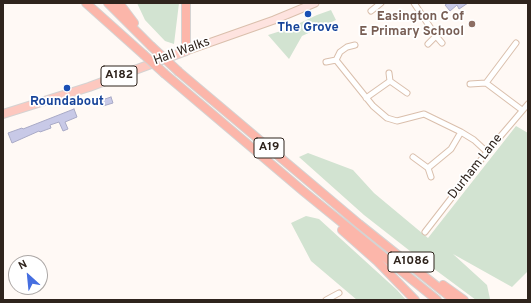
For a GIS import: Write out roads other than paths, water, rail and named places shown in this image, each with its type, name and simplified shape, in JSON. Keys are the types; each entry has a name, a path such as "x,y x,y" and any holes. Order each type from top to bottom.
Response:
{"highway":[{"path":"86,3 143,54"},
{"name":"A19","path":"92,3 165,74 303,191 437,300"},
{"name":"A19","path":"108,3 179,72 359,224 454,300"},
{"path":"119,3 151,46"},
{"path":"186,3 186,50"},
{"name":"A1086","path":"303,191 377,261 415,300"},
{"name":"A1086","path":"359,224 464,300"}],"main road":[{"name":"Hall Walks","path":"3,114 89,87 186,50 274,20 315,3"}],"street":[{"path":"370,11 381,3"},
{"path":"414,3 442,43"},
{"path":"428,44 436,36"},
{"path":"486,82 516,43"},
{"path":"336,60 340,52 355,45"},
{"path":"326,62 336,60"},
{"path":"336,60 366,98 380,113 387,118 397,121 424,114 461,132 474,140 488,152"},
{"path":"389,73 390,81 407,93"},
{"path":"366,98 390,81"},
{"path":"470,84 486,82 522,110"},
{"name":"Durham Lane","path":"425,232 528,104"},
{"path":"428,168 451,149 461,132"},
{"path":"413,157 428,168 431,177"},
{"path":"326,300 339,293"}],"place":[{"name":"The Grove","path":"308,14"},
{"name":"Easington C of E Primary School","path":"472,24"},
{"name":"Roundabout","path":"67,88"}]}
